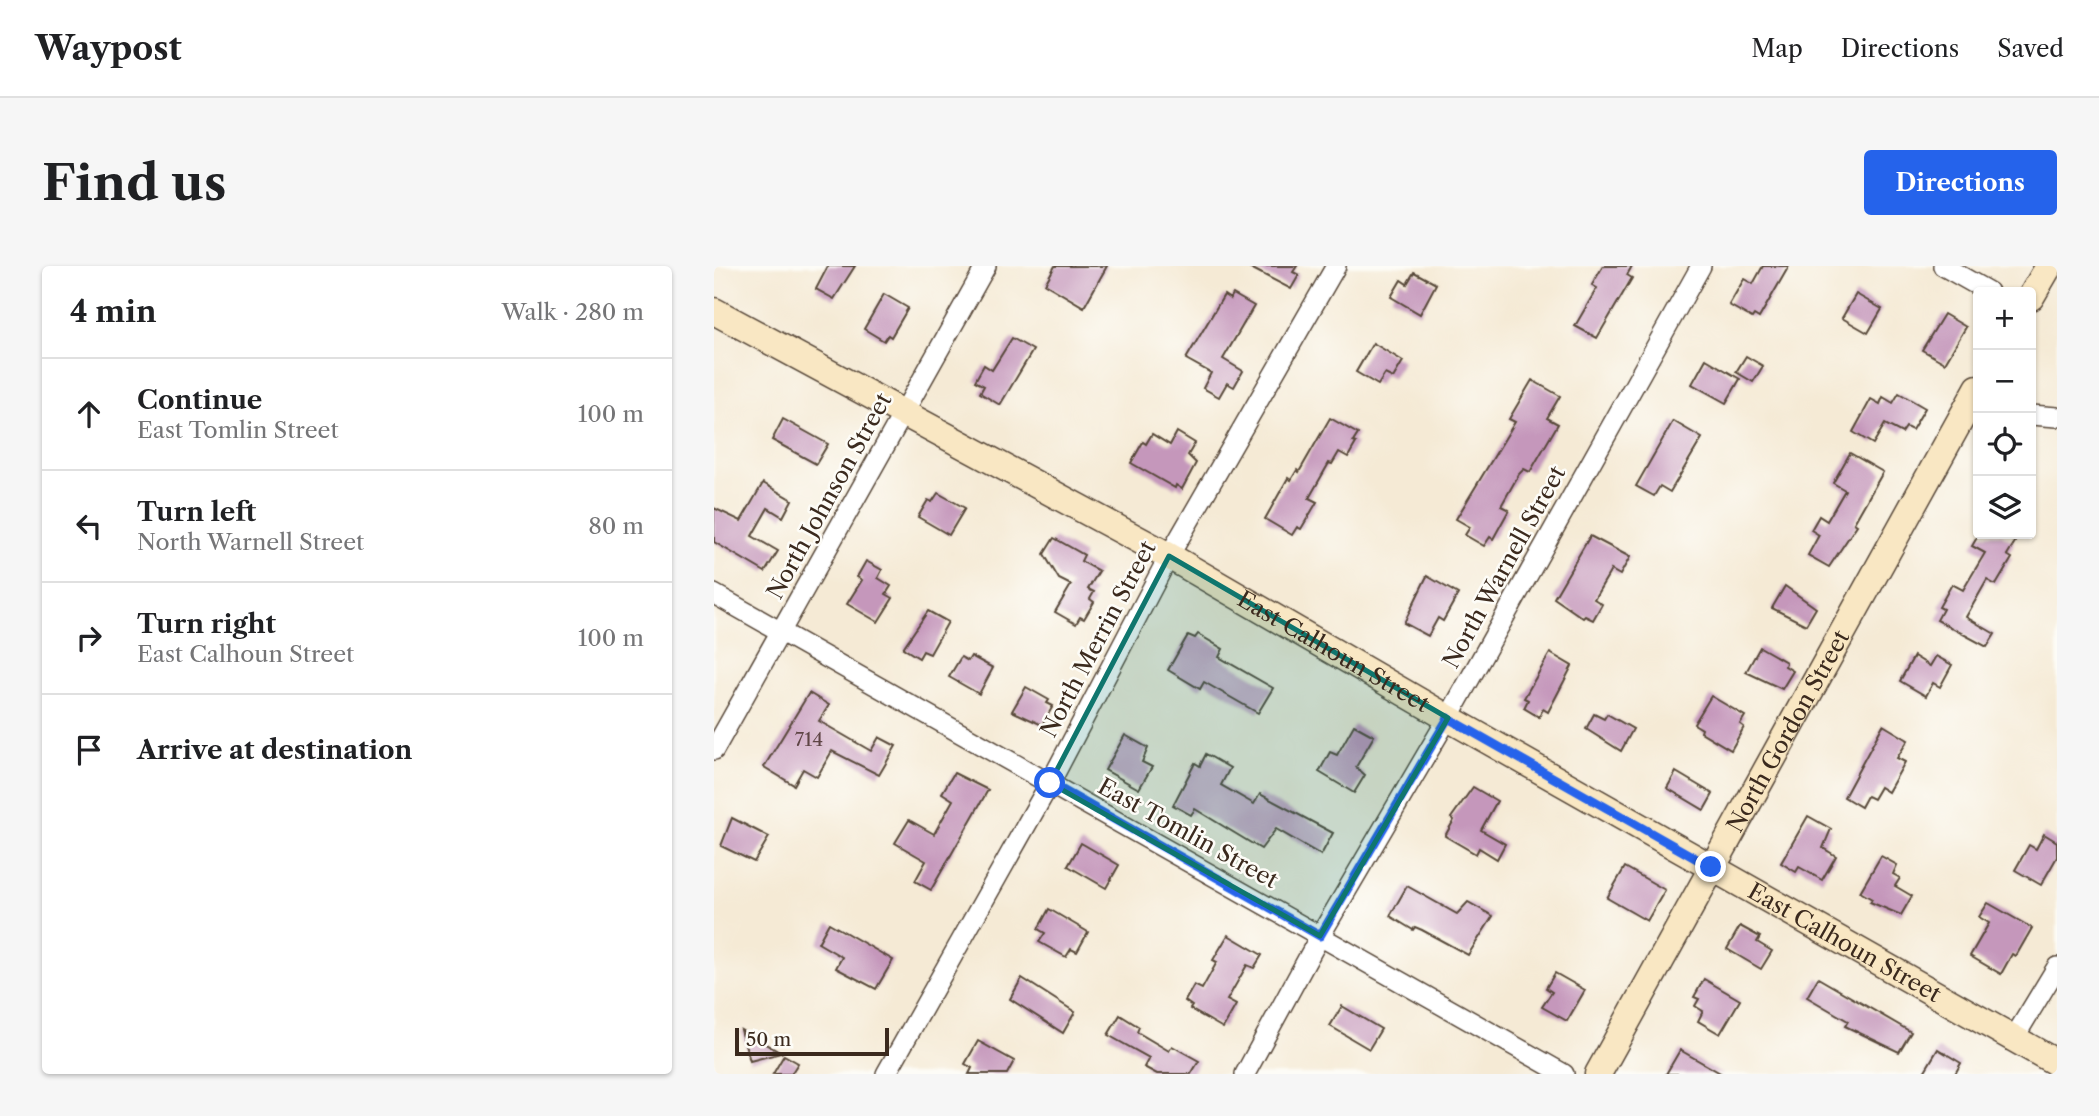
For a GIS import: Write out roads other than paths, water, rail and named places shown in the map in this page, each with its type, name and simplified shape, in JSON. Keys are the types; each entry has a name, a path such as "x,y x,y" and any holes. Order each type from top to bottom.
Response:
{"street":[{"name":"North Johnson Street","path":"714,750 986,266"},
{"name":"North Merrin Street","path":"886,1074 1050,783 1169,556 1336,266"},
{"name":"North Warnell Street","path":"1245,1074 1320,936 1448,718 1701,266"},
{"path":"1943,266 1980,287"},
{"path":"2036,288 2049,266"},
{"name":"East Calhoun Street","path":"714,311 1169,556 1448,718 2057,1063"},
{"name":"North Gordon Street","path":"1598,1074 1711,867 1973,405"},
{"path":"2036,415 2057,417"},
{"name":"East Tomlin Street","path":"714,594 780,634 1050,783 1564,1074"},
{"path":"2014,1038 2057,967"}]}
